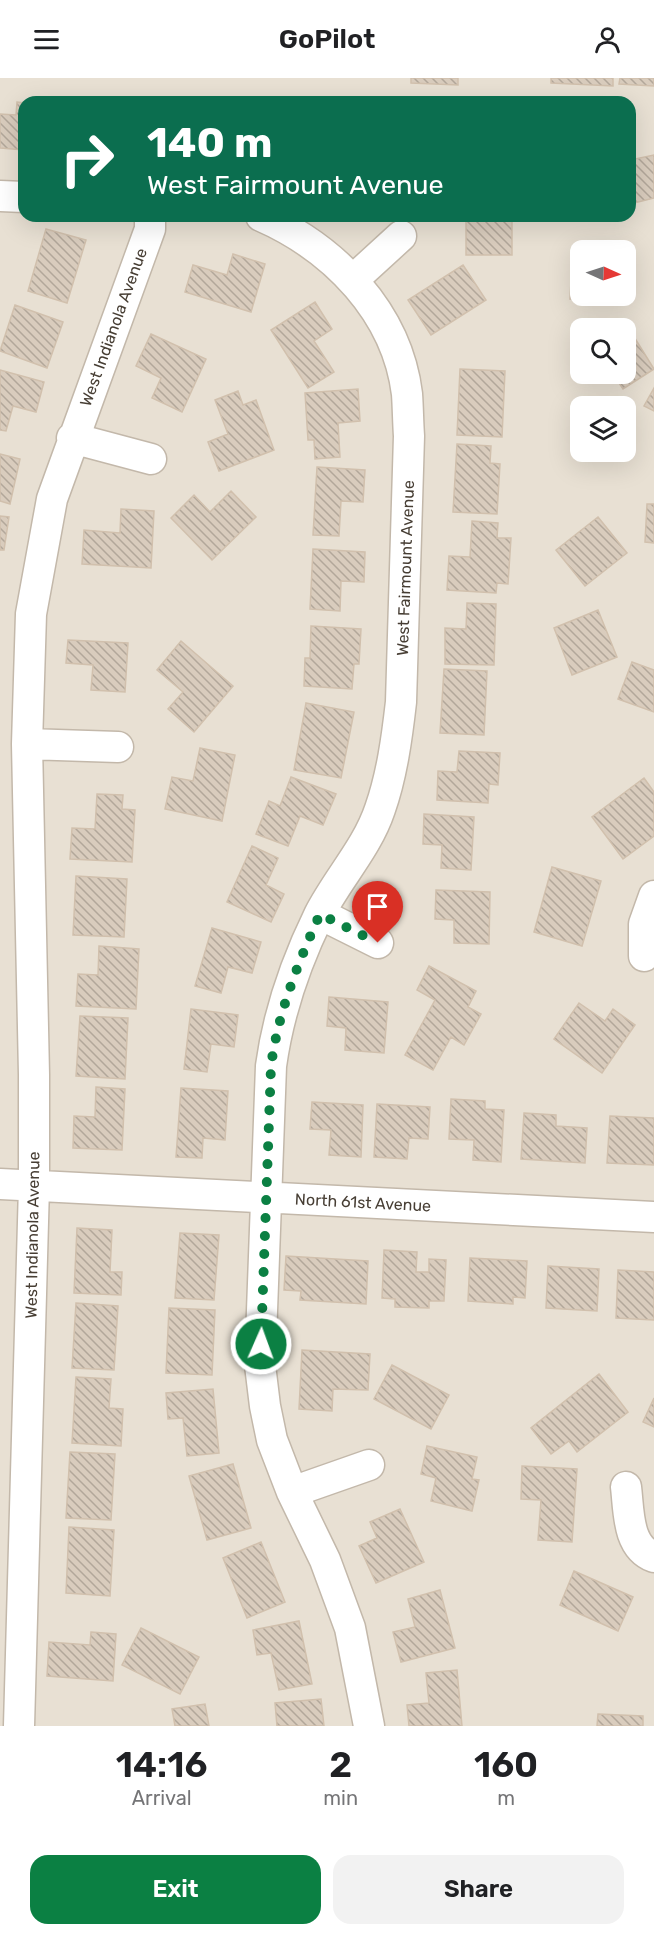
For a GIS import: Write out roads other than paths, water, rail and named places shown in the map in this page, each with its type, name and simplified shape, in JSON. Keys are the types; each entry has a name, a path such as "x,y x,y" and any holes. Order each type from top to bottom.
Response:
{"street":[{"path":"0,196 18,197"},
{"name":"West Indianola Avenue","path":"19,1726 34,1186 27,744 31,614 39,558 52,499 72,438 150,229 150,222"},
{"name":"West Fairmount Avenue","path":"274,222 296,232 325,252 354,279 383,325 398,358 407,393 409,436 401,702 397,738 380,809 365,843 320,914 303,953 276,1033 271,1066 260,1365 272,1440 292,1492 325,1560 350,1628 369,1726"},
{"path":"354,279 401,236"},
{"path":"72,438 151,459"},
{"path":"27,744 118,747"},
{"path":"644,956 644,924 654,896"},
{"path":"320,914 378,943"},
{"name":"North 61st Avenue","path":"0,1184 654,1217"},
{"path":"292,1492 369,1465"},
{"path":"626,1487 636,1542 647,1554 654,1557"}]}
